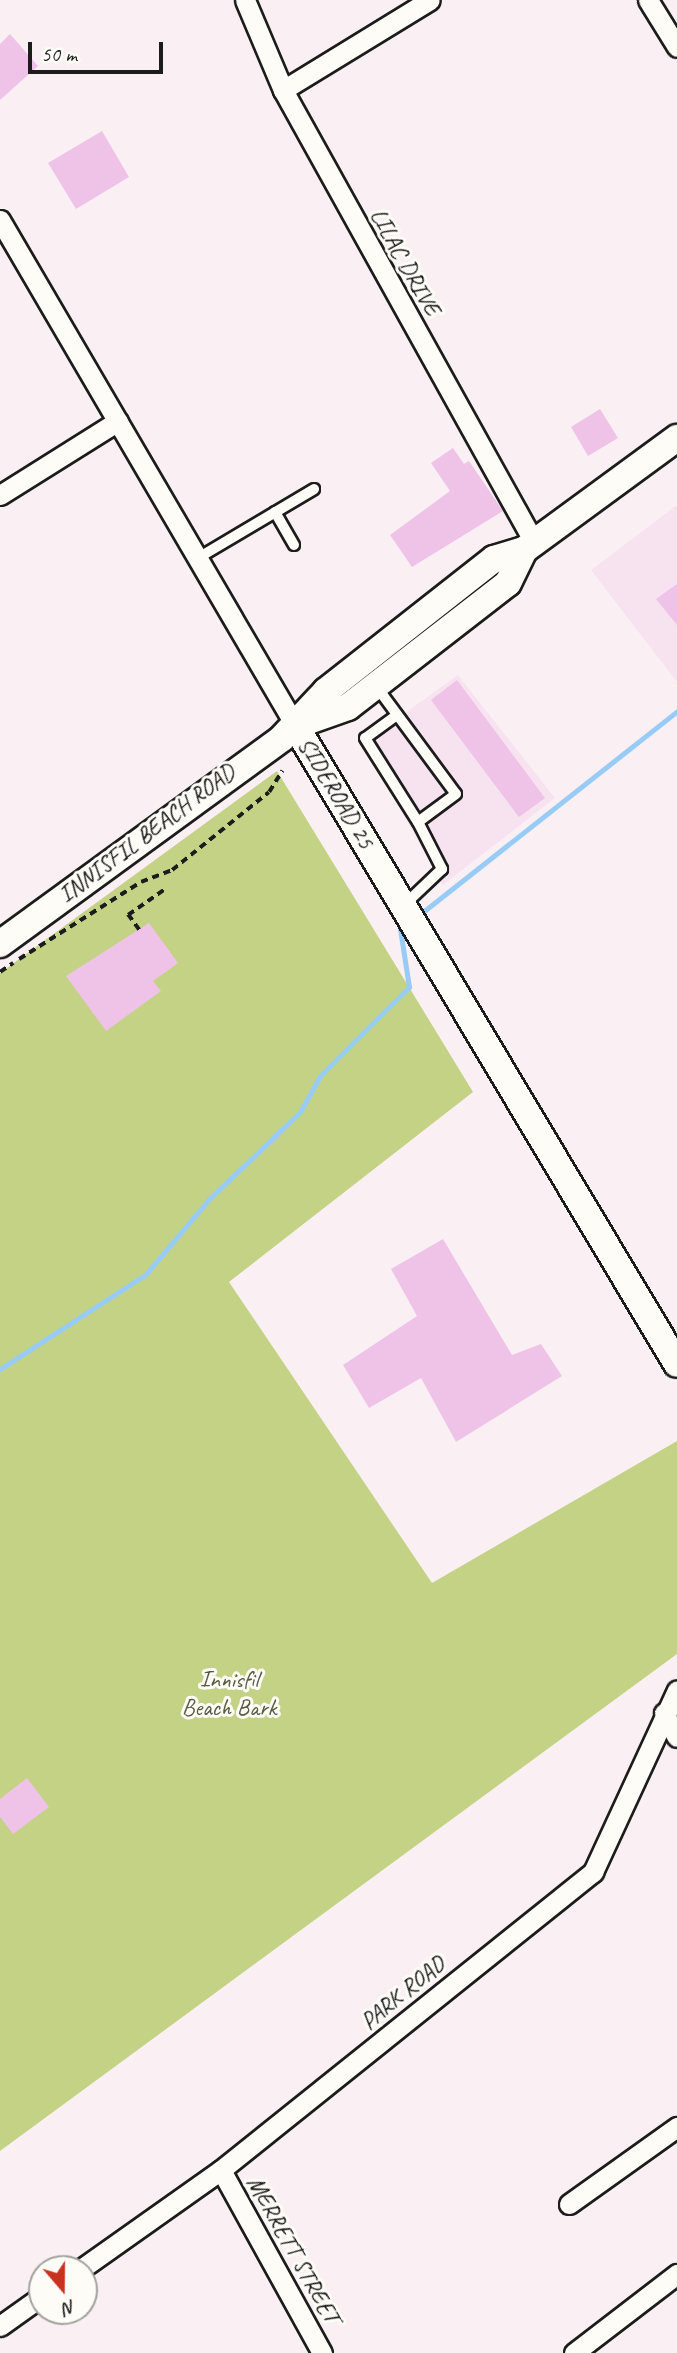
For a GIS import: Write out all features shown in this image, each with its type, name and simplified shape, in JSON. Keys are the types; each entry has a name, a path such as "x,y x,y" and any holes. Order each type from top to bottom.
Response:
{"main road":[{"name":"INNISFIL BEACH ROAD","path":"1,941 295,725 326,691 494,559 529,546 677,438"},
{"name":"INNISFIL BEACH ROAD","path":"295,725 348,707 508,583 529,546"},
{"name":"SIDEROAD 25","path":"295,725 677,1364"}],"street":[{"name":"LILAC DRIVE","path":"245,0 283,90 529,546"},
{"path":"283,90 430,0"},
{"path":"648,0 677,47"},
{"name":"SIDEROAD 25","path":"0,220 295,725"},
{"path":"0,495 118,421"},
{"name":"PARK ROAD","path":"98,2257 220,2170 593,1872 664,1713 677,1690"},
{"path":"664,1713 677,1737"},
{"path":"569,2204 677,2127"},
{"name":"MERRETT STREET","path":"220,2170 322,2353"},
{"path":"574,2353 677,2274"},
{"path":"0,2326 28,2306"}],"lane":[{"path":"198,558 314,489"},
{"path":"275,512 294,545"},
{"path":"376,685 456,794 418,822"},
{"path":"397,715 365,738 418,822 442,869 403,906"}],"path":[{"path":"0,972 141,882 172,870 269,792 282,771"},
{"path":"139,930 128,915 165,889"}],"shaded area":[{"path":"677,505 677,682 591,570"},
{"path":"458,675 555,798 443,885 363,743"}],"green space":[{"name":"Innisfil Beach Bark","path":"277,771 473,1092 229,1282 432,1583 677,1441 677,1654 0,2151 0,973"}],"building":[{"path":"10,34 38,66 0,100 0,44"},
{"path":"102,131 129,177 76,209 48,163"},
{"path":"600,409 618,438 588,456 571,427"},
{"path":"453,448 464,464 469,461 503,511 412,567 390,535 450,491 431,463"},
{"path":"677,584 677,625 656,599"},
{"path":"457,680 545,798 519,817 431,700"},
{"path":"149,923 178,963 153,981 161,991 106,1031 66,976"},
{"path":"443,1239 512,1355 541,1344 562,1376 456,1442 421,1378 369,1408 343,1365 417,1316 391,1269"},
{"path":"27,1778 49,1807 13,1834 0,1817 0,1799"}],"waterway":[{"path":"419,915 677,711"},
{"path":"0,1369 145,1275 209,1199 300,1112 320,1076 409,987 400,929 406,925"}]}
